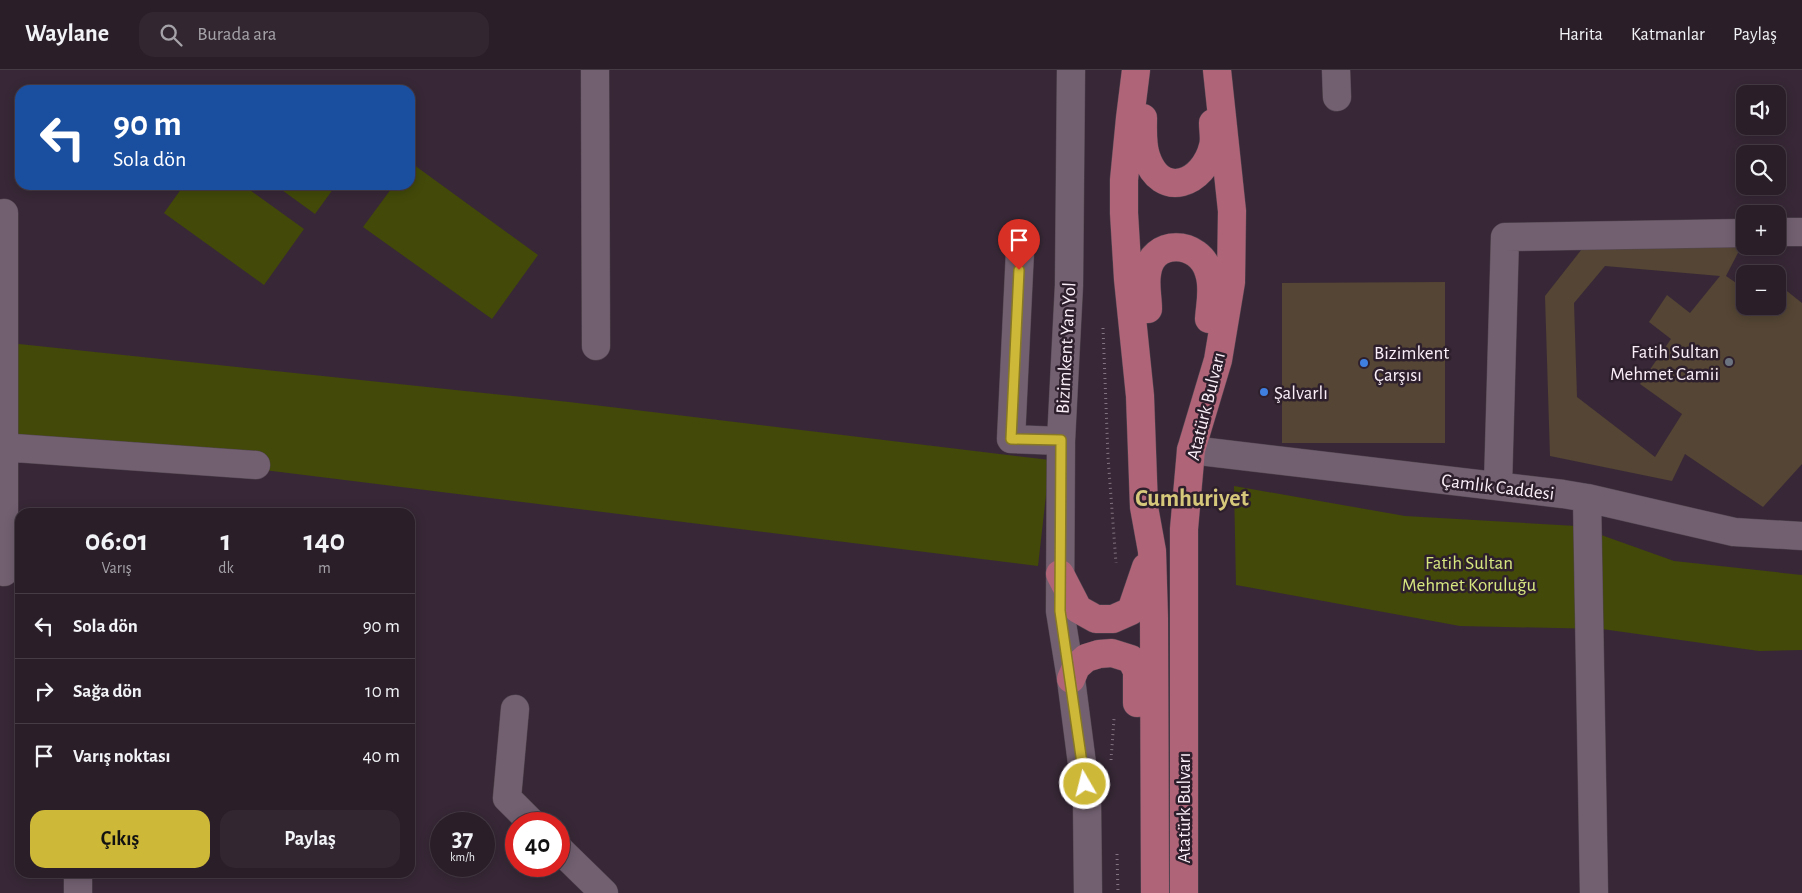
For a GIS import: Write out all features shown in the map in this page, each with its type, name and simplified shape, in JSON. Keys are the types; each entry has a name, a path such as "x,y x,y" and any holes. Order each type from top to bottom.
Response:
{"main road":[{"name":"Atatürk Bulvarı","path":"1136,70 1124,180 1124,213 1128,279 1140,396 1144,508 1152,551 1155,893"},
{"path":"1143,70 1143,136 1145,154 1151,168 1161,180 1174,184 1188,180 1199,172 1211,152 1214,135 1212,97 1218,74"},
{"name":"Atatürk Bulvarı","path":"1184,893 1183,546 1194,440 1218,360 1231,282 1232,212 1218,74"},
{"path":"1140,396 1148,335 1147,274 1151,262 1157,254 1168,248 1180,246 1192,250 1202,258 1209,272 1212,289 1209,320 1198,376 1194,440"},
{"path":"1060,574 1078,609 1096,619 1113,619 1131,612 1152,551"},
{"path":"1071,679 1076,667 1086,658 1099,654 1112,653 1131,660 1137,671 1138,754 1155,844"}],"street":[{"path":"595,70 596,346"},
{"name":"Bizimkent Yan Yol","path":"1071,70 1069,285 1061,440 1060,611 1087,802 1088,893"},
{"path":"1336,70 1337,97"},
{"path":"4,213 2,447 4,572"},
{"path":"1786,232 1802,232"},
{"path":"1498,486 1504,236 1736,233"},
{"path":"1020,251 1011,439 1061,440"},
{"name":"Çamlık Caddesi","path":"1194,440 1587,498 1734,532 1802,536"},
{"path":"2,447 256,465"},
{"path":"1587,498 1594,893"},
{"path":"515,709 507,798 521,812"},
{"path":"570,860 604,893"},
{"path":"78,878 78,893"}],"path":[{"path":"1110,768 1115,711"},
{"path":"1117,846 1118,893"}],"green space":[{"path":"415,166 538,255 492,319 363,227 390,190 415,190"},
{"path":"180,190 250,190 304,229 264,285 164,213"},
{"path":"282,190 332,190 315,214"},
{"path":"0,342 569,402 1050,460 1038,566 184,460 0,443"},
{"name":"Fatih Sultan Mehmet Koruluğu","path":"1234,486 1405,516 1576,526 1674,561 1802,575 1802,650 1759,651 1602,629 1460,626 1236,585"}],"building":[{"name":"Fatih Sultan Mehmet Camii","path":"1589,240 1736,247 1737,255 1726,276 1736,283 1736,315 1786,315 1786,290 1802,303 1802,464 1763,507 1685,454 1672,481 1550,456 1545,296","holes":["1605,266 1720,276 1690,313 1667,295 1649,322 1671,339 1640,384 1682,414 1655,457 1577,397 1574,303"]},
{"name":"Bizimkent Çarşısı","path":"1445,282 1445,443 1282,443 1282,283"}],"place":[{"name":"Fatih Sultan Mehmet Camii","path":"1729,362"},
{"name":"Bizimkent Çarşısı","path":"1364,363"},
{"name":"Şalvarlı","path":"1264,392"}],"district":[{"name":"Cumhuriyet","path":"1192,498"}],"route":[{"path":"1019,270 1011,439 1061,440 1060,611 1085,784"}]}
